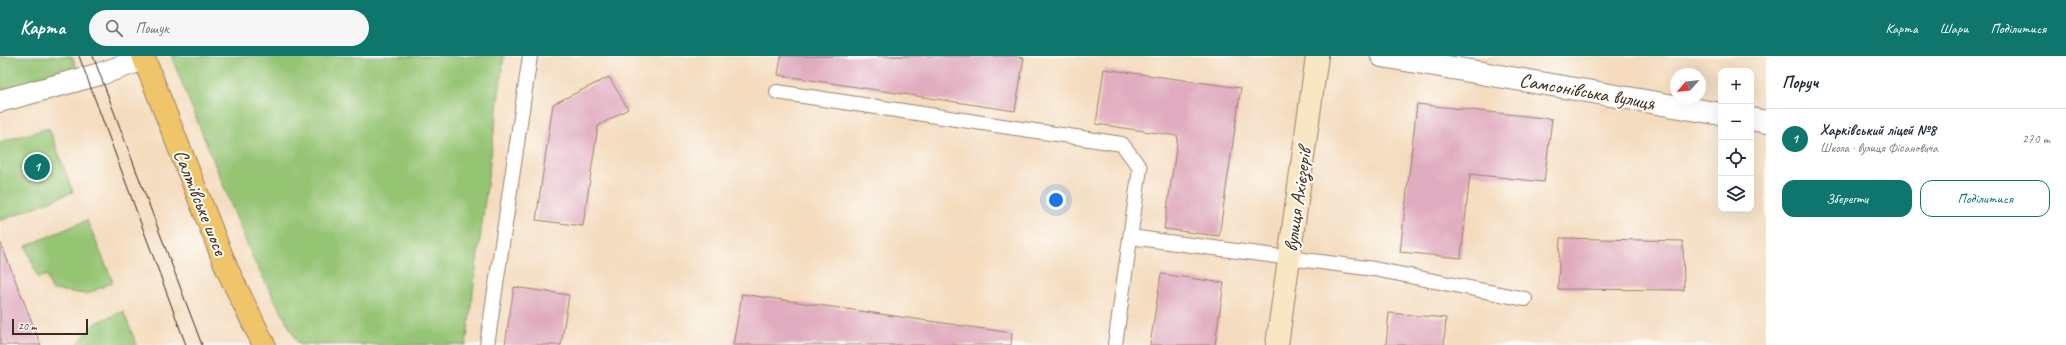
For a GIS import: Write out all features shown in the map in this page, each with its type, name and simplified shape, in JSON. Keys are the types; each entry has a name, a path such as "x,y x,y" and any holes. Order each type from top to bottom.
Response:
{"main road":[{"name":"вулиця Ахієзерів","path":"1277,345 1317,56"},
{"name":"Салтівське шосе","path":"144,58 227,269 264,345"}],"street":[{"name":"Самсонівська вулиця","path":"1382,56 1718,113"},
{"path":"0,101 100,74 144,58"},
{"path":"1754,120 1766,122"}],"lane":[{"path":"487,345 530,56"},
{"path":"777,92 1122,144 1140,168 1115,345"},
{"path":"1130,237 1289,257 1374,270 1525,299"}],"green space":[{"path":"0,56 72,56 79,73 0,95"},
{"path":"171,56 504,56 466,345 299,345 253,259"},
{"path":"49,128 73,192 0,221 0,142"},
{"path":"87,220 113,282 87,294 52,290 46,275 38,278 26,246"},
{"path":"123,311 137,345 76,345 96,323"}],"building":[{"path":"781,56 1011,56 1024,58 1015,111 778,75"},
{"path":"1104,69 1241,88 1219,236 1164,229 1178,136 1096,124"},
{"path":"609,77 628,109 598,126 583,226 536,220 553,104"},
{"path":"1417,104 1552,119 1544,182 1470,174 1461,258 1400,252"},
{"path":"1560,238 1683,241 1684,290 1558,289"},
{"path":"1,244 41,345 0,345"},
{"path":"1161,274 1224,283 1215,345 1150,345"},
{"path":"514,287 569,295 561,345 505,345"},
{"path":"742,294 1012,333 1011,345 733,345"},
{"path":"1389,313 1446,318 1444,345 1386,345"}],"tram line":[{"path":"79,56 186,345"},
{"path":"93,56 202,345"}],"place":[{"name":"Харківський ліцей №8","path":"37,167"}]}
